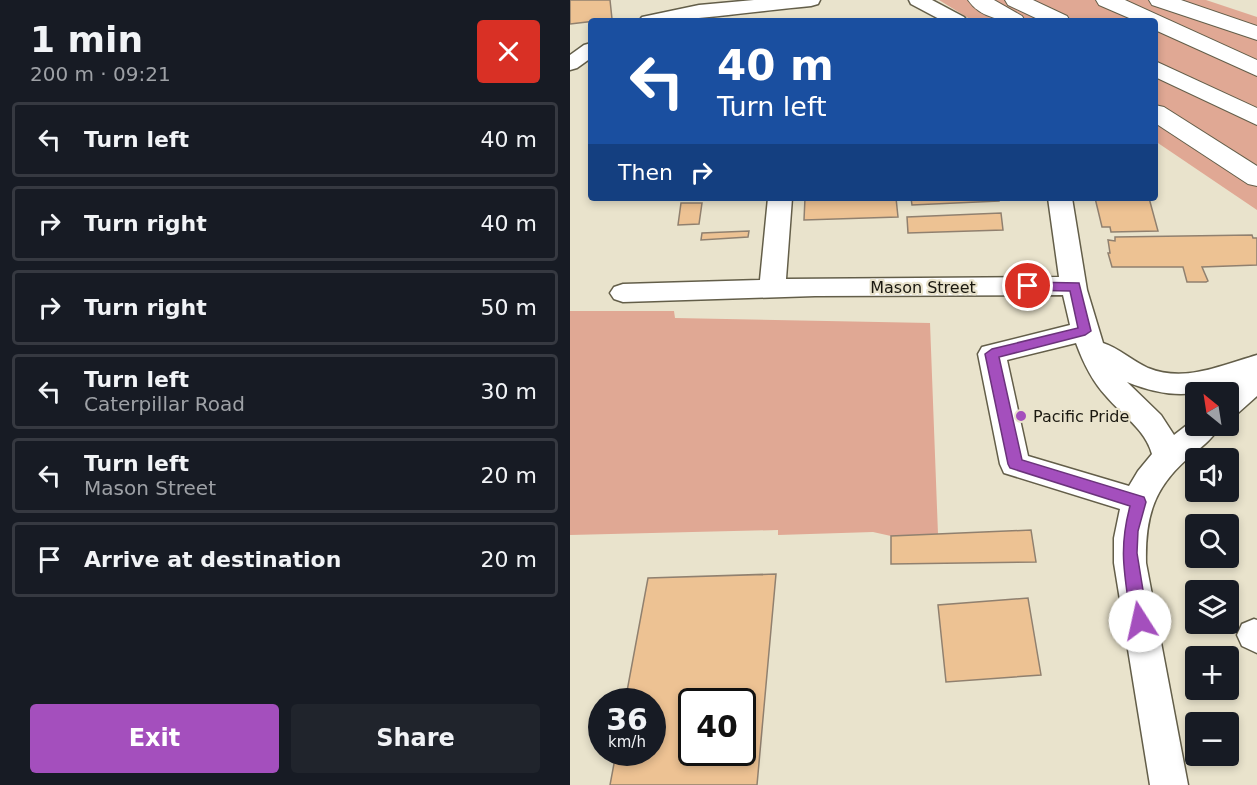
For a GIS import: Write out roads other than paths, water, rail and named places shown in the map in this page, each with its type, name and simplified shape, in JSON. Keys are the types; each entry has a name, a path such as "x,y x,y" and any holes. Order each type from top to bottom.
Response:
{"highway":[{"path":"979,0 1009,18"},
{"path":"1016,0 1053,18"},
{"path":"1107,0 1147,18"},
{"path":"1160,0 1257,33"},
{"path":"1158,23 1257,69"},
{"path":"1158,69 1257,118"},
{"path":"1158,114 1257,178"}],"street":[{"path":"662,18 685,13 773,12 811,0"},
{"path":"918,0 951,18"},
{"path":"570,64 588,51"},
{"path":"772,289 780,201"},
{"path":"1061,201 1075,286 1088,339 1106,376 1136,410 1158,429 1166,443 1169,459"},
{"name":"Mason Street","path":"623,293 1075,286"},
{"path":"1138,502 1015,464 992,354 1088,339 1134,374 1154,382 1175,386 1208,382 1257,365"},
{"path":"1239,395 1257,379"},
{"path":"1169,785 1130,563 1131,531 1138,502 1156,470 1194,436"}],"place":[{"name":"Pacific Pride","path":"1021,416"}]}
